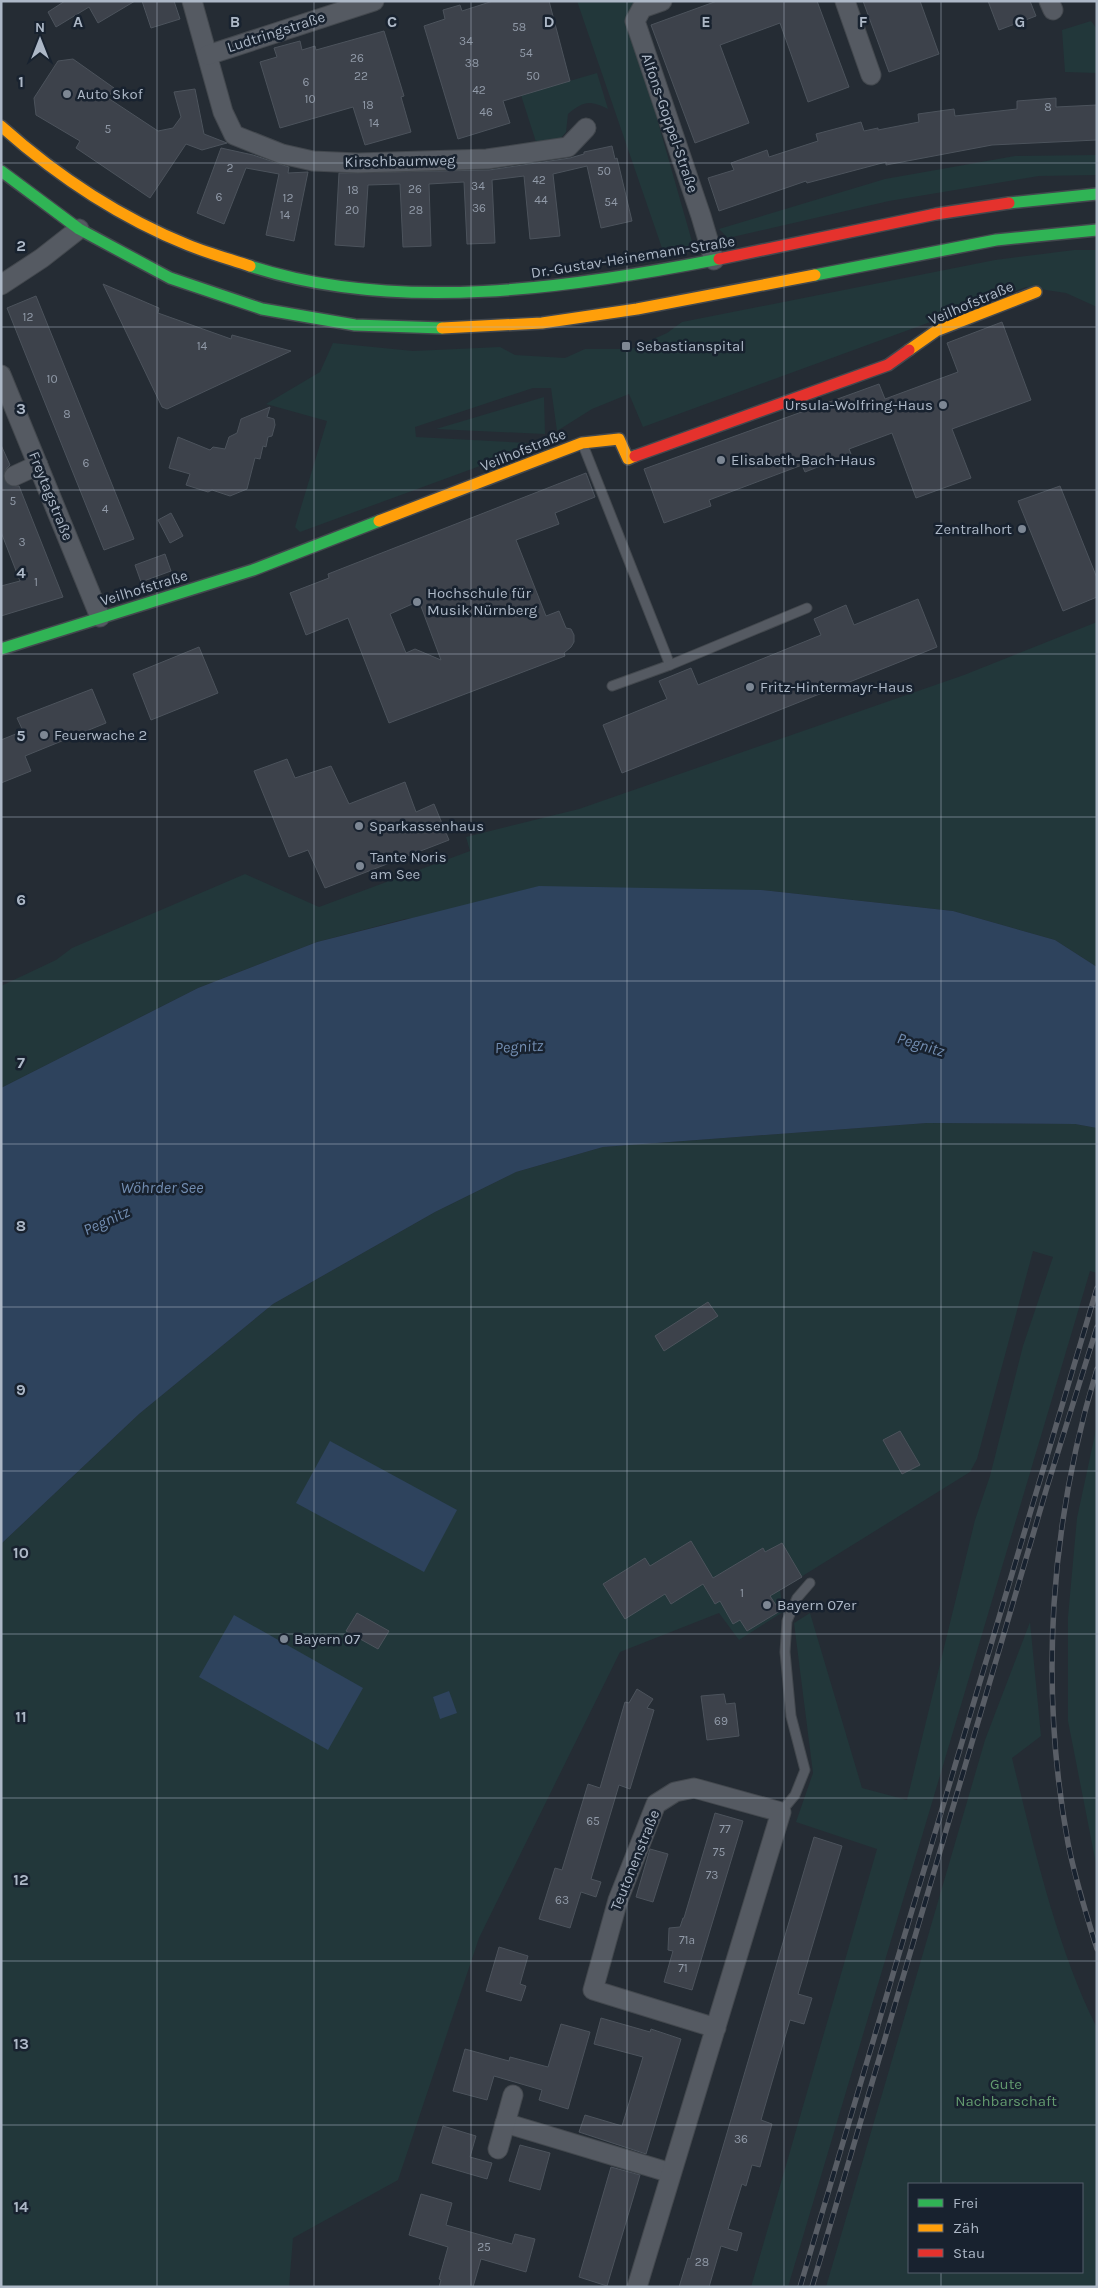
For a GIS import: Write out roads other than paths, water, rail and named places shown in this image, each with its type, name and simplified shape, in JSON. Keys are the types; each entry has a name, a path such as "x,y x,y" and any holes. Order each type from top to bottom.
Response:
{"main road":[{"name":"Dr.-Gustav-Heinemann-Straße","path":"1,126 42,160 88,193 121,213 179,242 239,265 289,278 347,289 418,294 491,293 546,288 628,276 968,208 1026,200 1097,194"},
{"path":"1,171 79,229 158,272 241,303 328,322 382,328 435,330 524,326 615,314 991,240 1097,230"},
{"path":"79,229 103,230"},
{"path":"150,240 179,242"},
{"name":"Veilhofstraße","path":"1,649 253,570 582,442 619,439 628,459 888,365 936,331 1036,292"}],"street":[{"name":"Kirschbaumweg","path":"192,1 223,112 234,135 282,154 313,161 349,163 486,159 568,147 586,128"},
{"name":"Ludtringstraße","path":"208,54 374,1"},
{"name":"Alfons-Goppel-Straße","path":"662,1 642,8 635,21 714,260"},
{"path":"844,1 871,76"},
{"path":"1,285 42,258 79,229"},
{"name":"Freytagstraße","path":"1,375 100,617"},
{"path":"14,476 38,465"},
{"name":"Teutonenstraße","path":"716,2028 593,1990 618,1900 656,1804 675,1792 694,1788 781,1812"},
{"path":"637,2287 781,1812"},
{"path":"498,2149 513,2094"},
{"path":"505,2123 671,2173"}],"lane":[{"path":"582,442 670,665"},
{"path":"612,686 670,665 807,608"},
{"path":"781,1812 796,1795 805,1770 791,1716 785,1652 787,1621 797,1598 810,1583"}],"water":[{"name":"Wöhrder See","path":"539,886 761,890 953,911 1055,940 1097,967 1097,1128 1075,1124 927,1123 603,1147 516,1172 435,1212 273,1304 139,1414 1,1544 1,1088 198,988 317,942"},
{"path":"330,1441 457,1510 424,1572 296,1503"},
{"path":"234,1615 363,1688 328,1750 199,1677"},
{"path":"449,1691 457,1713 440,1719 433,1697"}],"tunnel":[{"path":"1,482 14,476"}],"railway":[{"path":"800,2287 1097,1288"},
{"path":"812,2287 1047,1487 1097,1327"},
{"path":"1097,1369 1081,1427 1069,1486 1060,1545 1054,1605 1052,1664 1059,1784 1068,1843 1077,1883 1097,1949"}],"place":[{"name":"Auto Skof","path":"67,94"},
{"name":"Sebastianspital","path":"626,346"},
{"name":"Ursula-Wolfring-Haus","path":"943,405"},
{"name":"Elisabeth-Bach-Haus","path":"721,460"},
{"name":"Zentralhort","path":"1022,529"},
{"name":"Hochschule für Musik Nürnberg","path":"417,602"},
{"name":"Fritz-Hintermayr-Haus","path":"750,687"},
{"name":"Feuerwache 2","path":"44,735"},
{"name":"Sparkassenhaus","path":"359,826"},
{"name":"Tante Noris am See","path":"360,866"},
{"name":"Bayern 07er","path":"767,1605"},
{"name":"Bayern 07","path":"284,1639"}],"water label":[{"name":"Pegnitz","path":"921,1044"},
{"name":"Pegnitz","path":"519,1046"},
{"name":"Pegnitz","path":"106,1220"}],"park label":[{"name":"Gute Nachbarschaft","path":"1006,2092"}]}
